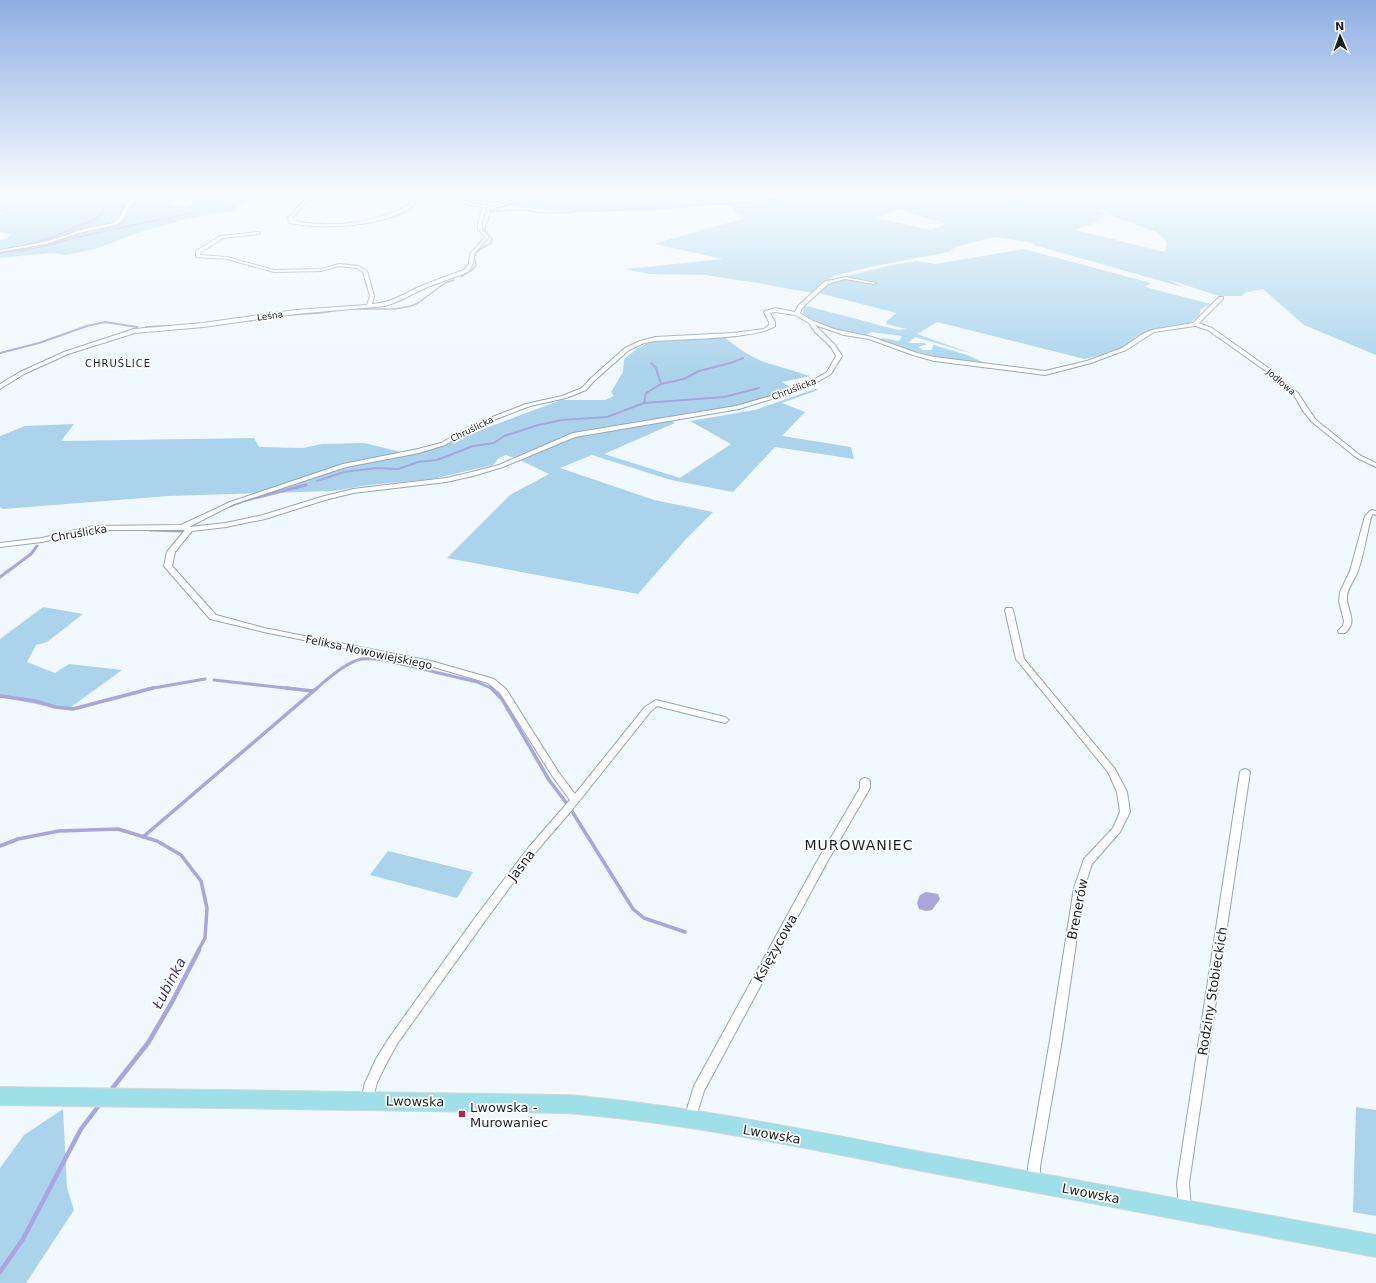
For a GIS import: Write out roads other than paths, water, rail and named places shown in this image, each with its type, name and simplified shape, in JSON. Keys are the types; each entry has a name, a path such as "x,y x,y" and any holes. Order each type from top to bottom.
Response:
{"main road":[{"name":"Lwowska","path":"0,1096 367,1100 567,1104 613,1108 690,1119 1376,1246"}],"street":[{"path":"198,254 198,256 227,258 274,271 321,270 339,265 358,267 365,271 372,296 369,306"},
{"name":"Leśna","path":"0,387 22,374 66,353 134,331 203,325 296,312 383,305 423,287 466,271 471,264 472,254"},
{"path":"797,314 800,306 826,282 845,278 874,283"},
{"path":"811,322 846,334 880,340 915,354 934,359 1045,373 1089,362 1124,349 1153,331 1195,324 1221,298"},
{"name":"Chruślicka","path":"0,545 42,540 93,528 186,528 226,525 265,517 323,498 353,491 446,480 473,474 501,466 573,435 731,409 776,396 817,380 829,373 839,356 836,348 813,327 811,322 797,314 774,310 767,312 772,322 772,326 765,330 733,335 655,339 642,342 627,349 592,380 584,390 564,397 528,405 473,427 443,444 420,451 345,465 232,504 186,528"},
{"name":"Jodłowa","path":"1195,324 1210,329 1265,368 1296,394 1314,421 1360,457 1376,465"},
{"path":"1342,631 1347,627 1348,620 1343,601 1344,592 1354,571 1368,516 1372,512 1376,513"},
{"name":"Feliksa Nowowiejskiego","path":"186,528 171,552 168,566 213,617 264,630 428,663 491,681 503,691 556,774 572,804"},
{"name":"Brenerów","path":"1009,610 1020,658 1112,771 1122,792 1125,812 1117,830 1088,862 1079,888 1056,1040 1034,1167 1034,1182"},
{"name":"Jasna","path":"367,1100 371,1083 380,1063 393,1042 481,918 527,856 572,804 648,709 656,703 725,720"},
{"name":"Rodziny Stobieckich","path":"1185,1210 1183,1183 1245,772"},
{"name":"Księżycowa","path":"690,1119 698,1090 821,863 865,788 865,781"}],"waterway":[{"path":"461,277 472,270 476,265 474,257 476,254"},
{"path":"290,315 320,313 346,309 395,309 411,306 418,303 445,283 454,280"},
{"path":"252,320 250,321 257,319"},
{"path":"0,353 39,343 87,326 105,322 137,327"},
{"path":"146,327 170,326"},
{"path":"661,384 684,379 699,371 734,362 743,358"},
{"path":"651,363 656,368 661,384"},
{"path":"644,403 646,393 661,384"},
{"path":"644,403 724,397 759,388"},
{"path":"317,481 344,472 377,468 398,469 418,462 437,460 473,446 494,443 504,436 538,425 562,420 607,417 644,403"},
{"path":"227,507 243,501 306,485"},
{"path":"80,533 102,530"},
{"path":"150,530 182,531"},
{"path":"0,577 31,554 37,546"},
{"path":"316,689 343,667 361,659 384,660 477,682 491,688"},
{"path":"152,688 205,679"},
{"path":"214,680 313,691"},
{"path":"0,696 35,701 55,707 73,709 152,688"},
{"path":"143,837 317,688"},
{"path":"491,688 502,699 549,780 568,805 633,909 644,918 685,932"},
{"name":"Łubinka","path":"0,846 18,839 59,831 118,829 143,837"},
{"name":"Łubinka","path":"143,837 157,841 181,855 201,881 207,908 205,938 198,951"},
{"name":"Łubinka","path":"111,1090 148,1043 172,1002 199,950"},
{"name":"Łubinka","path":"0,1272 23,1239 81,1129 100,1104"}],"place":[{"name":"Lwowska - Murowaniec","path":"462,1114"}],"district":[{"name":"CHRUŚLICE","path":"118,363"},
{"name":"MUROWANIEC","path":"859,845"}]}
